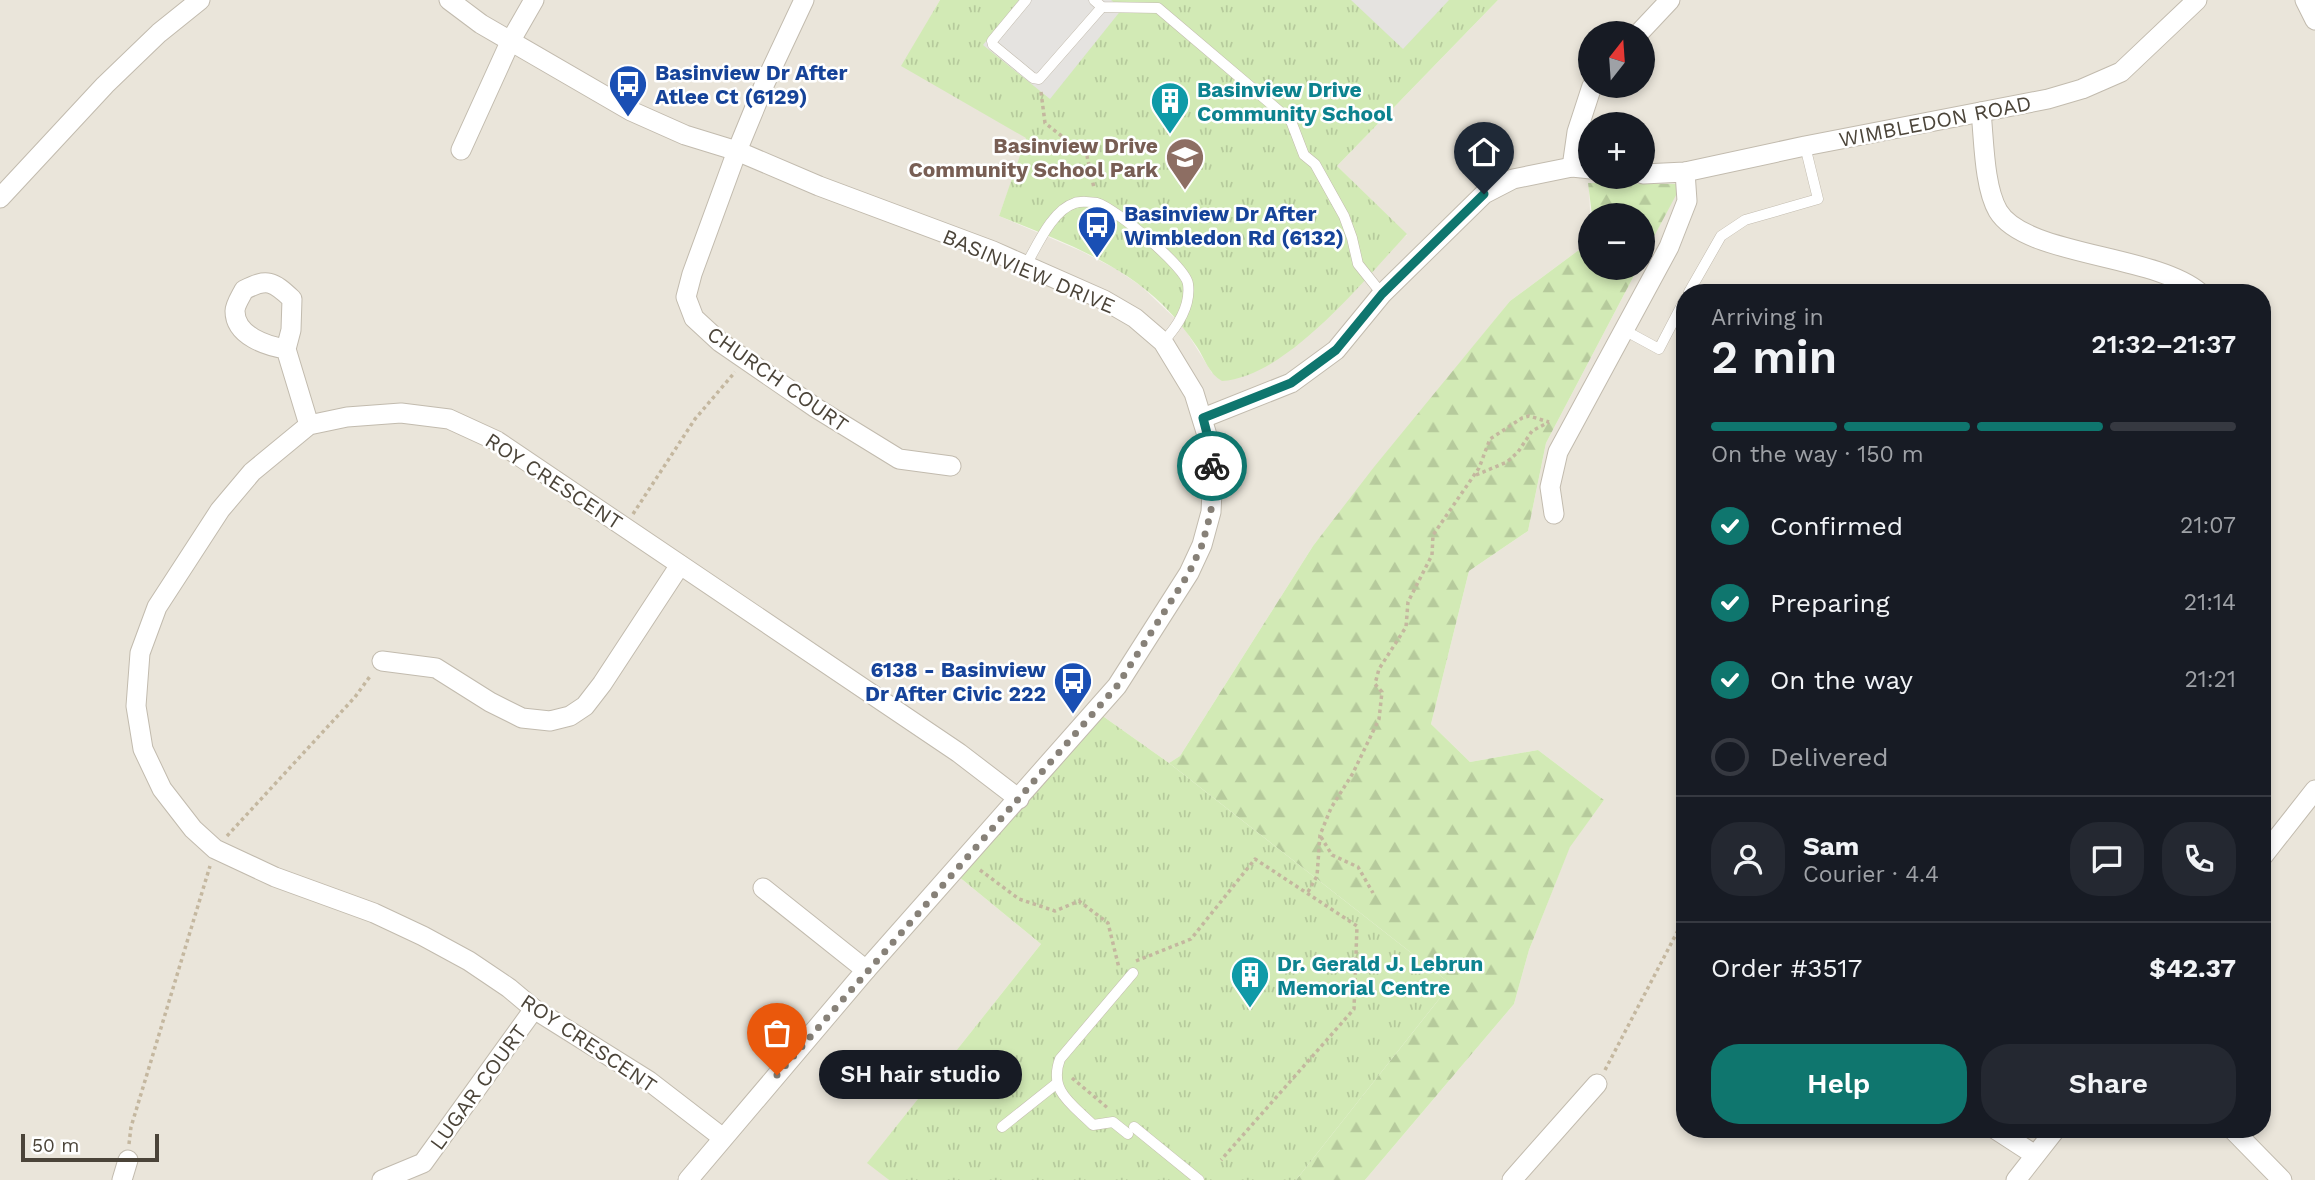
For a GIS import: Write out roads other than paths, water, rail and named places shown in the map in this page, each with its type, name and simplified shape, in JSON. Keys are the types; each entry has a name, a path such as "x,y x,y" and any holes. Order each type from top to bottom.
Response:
{"street":[{"name":"BASINVIEW DRIVE","path":"449,0 481,24 631,111 685,135 737,151 820,186 1026,265 1104,300 1135,318 1163,342 1194,393 1210,445 1213,471 1211,512 1202,545 1189,573 1117,686 866,970 688,1180"},
{"path":"461,150 512,40 534,0"},
{"name":"CHURCH COURT","path":"804,0 737,151 686,297 694,318 720,342 816,408 898,459 951,466"},
{"path":"1651,21 1671,0"},
{"name":"WIMBLEDON ROAD","path":"1655,173 1685,172 2048,99 2082,89 2120,72 2197,0"},
{"path":"2305,0 2315,20"},
{"path":"2,191 105,85 196,1"},
{"path":"1981,111 1987,175 1998,212 2018,230 2052,244 2126,261 2190,284"},
{"path":"1203,418 1291,383 1336,350 1382,294 1484,194 1513,179 1578,169"},
{"path":"1554,514 1550,487 1558,452 1668,247 1687,201 1685,172"},
{"path":"286,349 309,425"},
{"name":"ROY CRESCENT","path":"723,1139 649,1080 534,1009 470,961 374,913 275,877 215,849 193,829 162,789 144,749 136,706 140,653 157,607 220,509 252,472 309,425 347,417 401,412 449,419 497,441 959,753 1019,799"},
{"path":"382,661 436,668 490,702 522,718 550,721 570,716 585,706 602,684 680,565"},
{"path":"2271,846 2315,790"},
{"path":"763,888 866,970"},
{"name":"LUGAR COURT","path":"382,1180 423,1163 534,1009"},
{"path":"1512,1180 1597,1084"},
{"path":"2009,1138 2035,1155"},
{"path":"2016,1180 2049,1138"},
{"path":"2241,1138 2282,1180"},
{"path":"122,1180 128,1160"}],"lane":[{"path":"1026,0 992,41 993,46 1033,78 1039,79 1098,4 1158,8 1292,121 1304,155 1315,164 1344,216 1358,264 1382,294"},
{"path":"1694,284 1721,236 1745,220 1818,199 1805,146"},
{"path":"1026,265 1051,220 1075,202 1097,203 1117,214 1177,265 1188,282 1187,303 1175,329 1163,342"},
{"path":"1624,330 1659,349 1676,316"},
{"path":"1133,973 1060,1059 1055,1073 1056,1084 1093,1125 1113,1122 1131,1130 1199,1180"},
{"path":"1002,1127 1056,1084"}],"place":[{"name":"Basinview Dr After Atlee Ct (6129)","path":"628,118"},
{"name":"Basinview Drive Community School","path":"1170,135"},
{"name":"Basinview Drive Community School Park","path":"1185,191"},
{"name":"Basinview Dr After Wimbledon Rd (6132)","path":"1097,259"},
{"name":"6138 - Basinview Dr After Civic 222","path":"1073,715"},
{"name":"Dr. Gerald J. Lebrun Memorial Centre","path":"1250,1009"},
{"name":"SH hair studio","path":"777,1075"}]}
